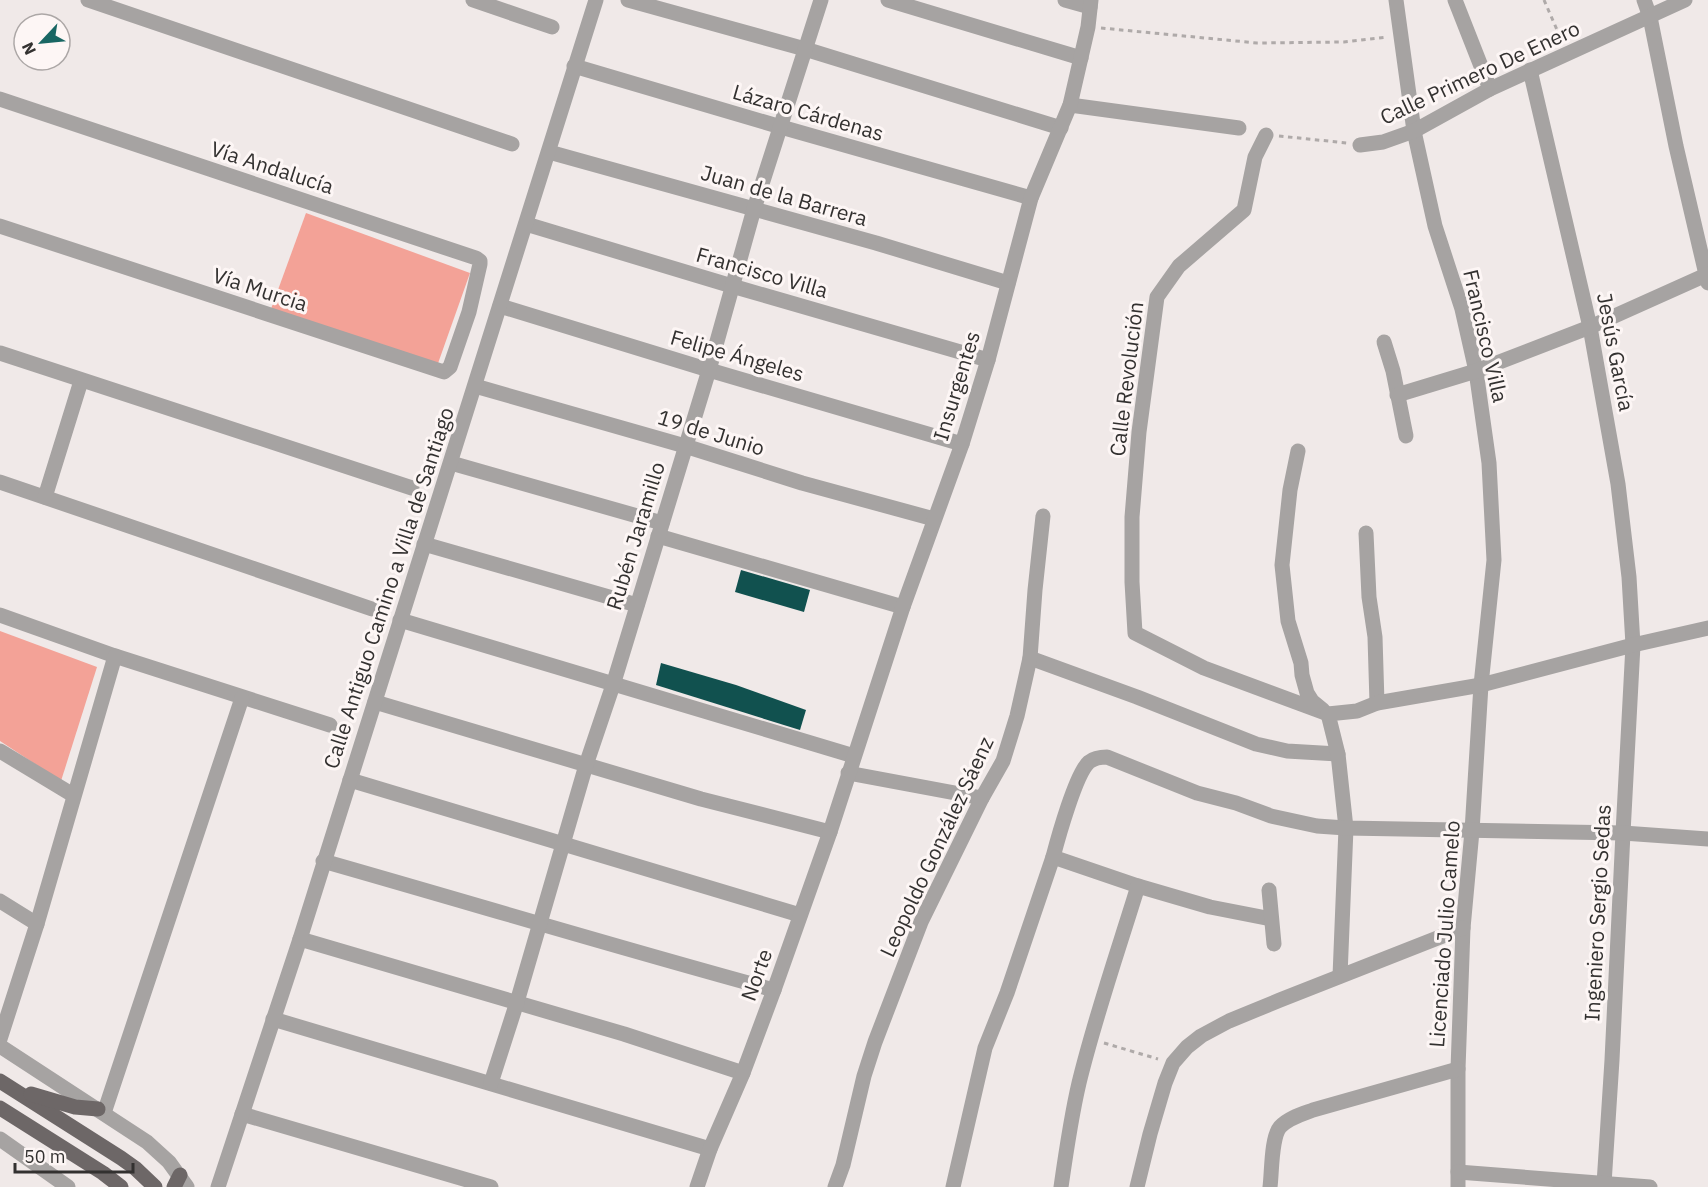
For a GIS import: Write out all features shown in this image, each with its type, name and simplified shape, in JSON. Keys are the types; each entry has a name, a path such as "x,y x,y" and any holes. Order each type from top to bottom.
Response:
{"main road":[{"path":"0,1081 121,1158 155,1187"},
{"path":"17,1092 75,1107 101,1111"},
{"path":"0,1108 103,1173 121,1187"}],"street":[{"path":"88,0 512,144"},
{"path":"473,0 552,27"},
{"name":"Calle Antiguo Camino a Villa de Santiago","path":"218,1187 300,939 596,0"},
{"path":"628,0 805,49 1061,128"},
{"name":"Rubén Jaramillo","path":"491,1083 586,765 638,605 709,370 754,209 821,0"},
{"path":"888,0 1081,58"},
{"path":"1065,0 1090,4"},
{"name":"Francisco Villa","path":"1396,0 1414,131 1435,226 1462,309 1476,371 1489,463 1494,560 1481,685"},
{"path":"1455,0 1490,89"},
{"path":"1397,394 1476,371 1590,327 1707,277 1676,146 1650,17 1644,0"},
{"name":"Calle Primero De Enero","path":"1360,145 1383,142 1414,131 1490,89 1685,0"},
{"name":"Insurgentes","path":"848,773 903,607 962,444 1031,198 1070,105 1088,27 1090,4"},
{"name":"Lázaro Cárdenas","path":"574,66 1031,198"},
{"name":"Jesús García","path":"1530,70 1590,327 1618,484 1634,645"},
{"name":"Vía Andalucía","path":"0,99 476,258 480,261 480,267 469,312"},
{"path":"1070,105 1239,128"},
{"name":"Calle Revolución","path":"1266,135 1255,157 1244,210 1179,266 1157,297 1139,432 1132,517 1134,633 1204,668 1328,714"},
{"name":"Juan de la Barrera","path":"549,152 876,243 1008,283"},
{"name":"Francisco Villa","path":"526,224 987,360"},
{"name":"Vía Murcia","path":"0,225 440,371 446,372 450,367 469,312"},
{"name":"Felipe Ángeles","path":"500,306 962,444"},
{"path":"1384,342 1393,371 1406,436"},
{"path":"0,353 412,488"},
{"path":"45,497 81,381"},
{"name":"19 de Junio","path":"475,386 685,446 802,483 934,519"},
{"path":"1298,451 1290,490 1282,565 1287,621 1301,663 1307,693 1312,701 1328,714 1338,754 1346,828 1340,976"},
{"path":"451,463 903,607"},
{"path":"0,482 372,609"},
{"name":"Leopoldo González Sáenz","path":"835,1187 843,1165 864,1076 875,1042 921,922 982,798 1003,761 1017,716 1030,658 1043,516"},
{"path":"1366,533 1369,597 1375,637 1377,703"},
{"path":"424,544 638,605"},
{"path":"0,615 115,656 330,725"},
{"path":"400,620 854,756"},
{"path":"1328,714 1357,711 1377,703 1481,685 1708,628"},
{"name":"Ingeniero Sergio Sedas","path":"1604,1184 1634,645"},
{"path":"0,1039 37,924 115,656"},
{"path":"1030,658 1256,744 1287,751 1338,754"},
{"name":"Licenciado Julio Camelo","path":"1458,1179 1458,1069 1463,928 1472,831 1481,685"},
{"path":"101,1111 242,698"},
{"path":"375,702 701,799 830,831"},
{"path":"0,751 73,795"},
{"path":"953,1187 985,1048 1007,993 1080,775 1089,762 1107,757 1197,793 1271,816 1317,826 1472,831 1623,832 1708,839"},
{"path":"848,773 982,798"},
{"name":"Norte","path":"697,1187 774,990 848,773"},
{"path":"350,780 800,915"},
{"path":"1053,856 1138,886 1210,907 1272,919"},
{"path":"323,861 774,990"},
{"path":"1061,1187 1072,1113 1090,1039 1138,886"},
{"path":"1269,890 1274,944"},
{"path":"0,901 37,924"},
{"path":"1137,1187 1165,1083 1173,1063 1187,1047 1216,1028 1463,928"},
{"path":"300,939 517,1002 743,1073"},
{"path":"273,1019 710,1149"},
{"path":"0,1046 101,1111 159,1152 180,1183"},
{"path":"1274,1187 1275,1134 1284,1123 1313,1110 1458,1069"},
{"path":"242,1114 491,1187"},
{"path":"0,1139 68,1187"},
{"path":"1458,1179 1650,1187"}],"path":[{"path":"1544,0 1567,55"},
{"path":"1088,27 1257,44 1344,42 1401,35"},
{"name":"Calle Primero De Enero","path":"1266,135 1360,145"},
{"path":"1090,1039 1173,1063"}],"shaded area":[{"path":"306,213 470,273 436,369 271,309"},
{"path":"0,631 97,667 61,781 0,741"}],"building":[{"path":"741,570 810,590 804,612 735,592"},
{"path":"661,663 736,685 806,710 800,730 656,685"}]}
